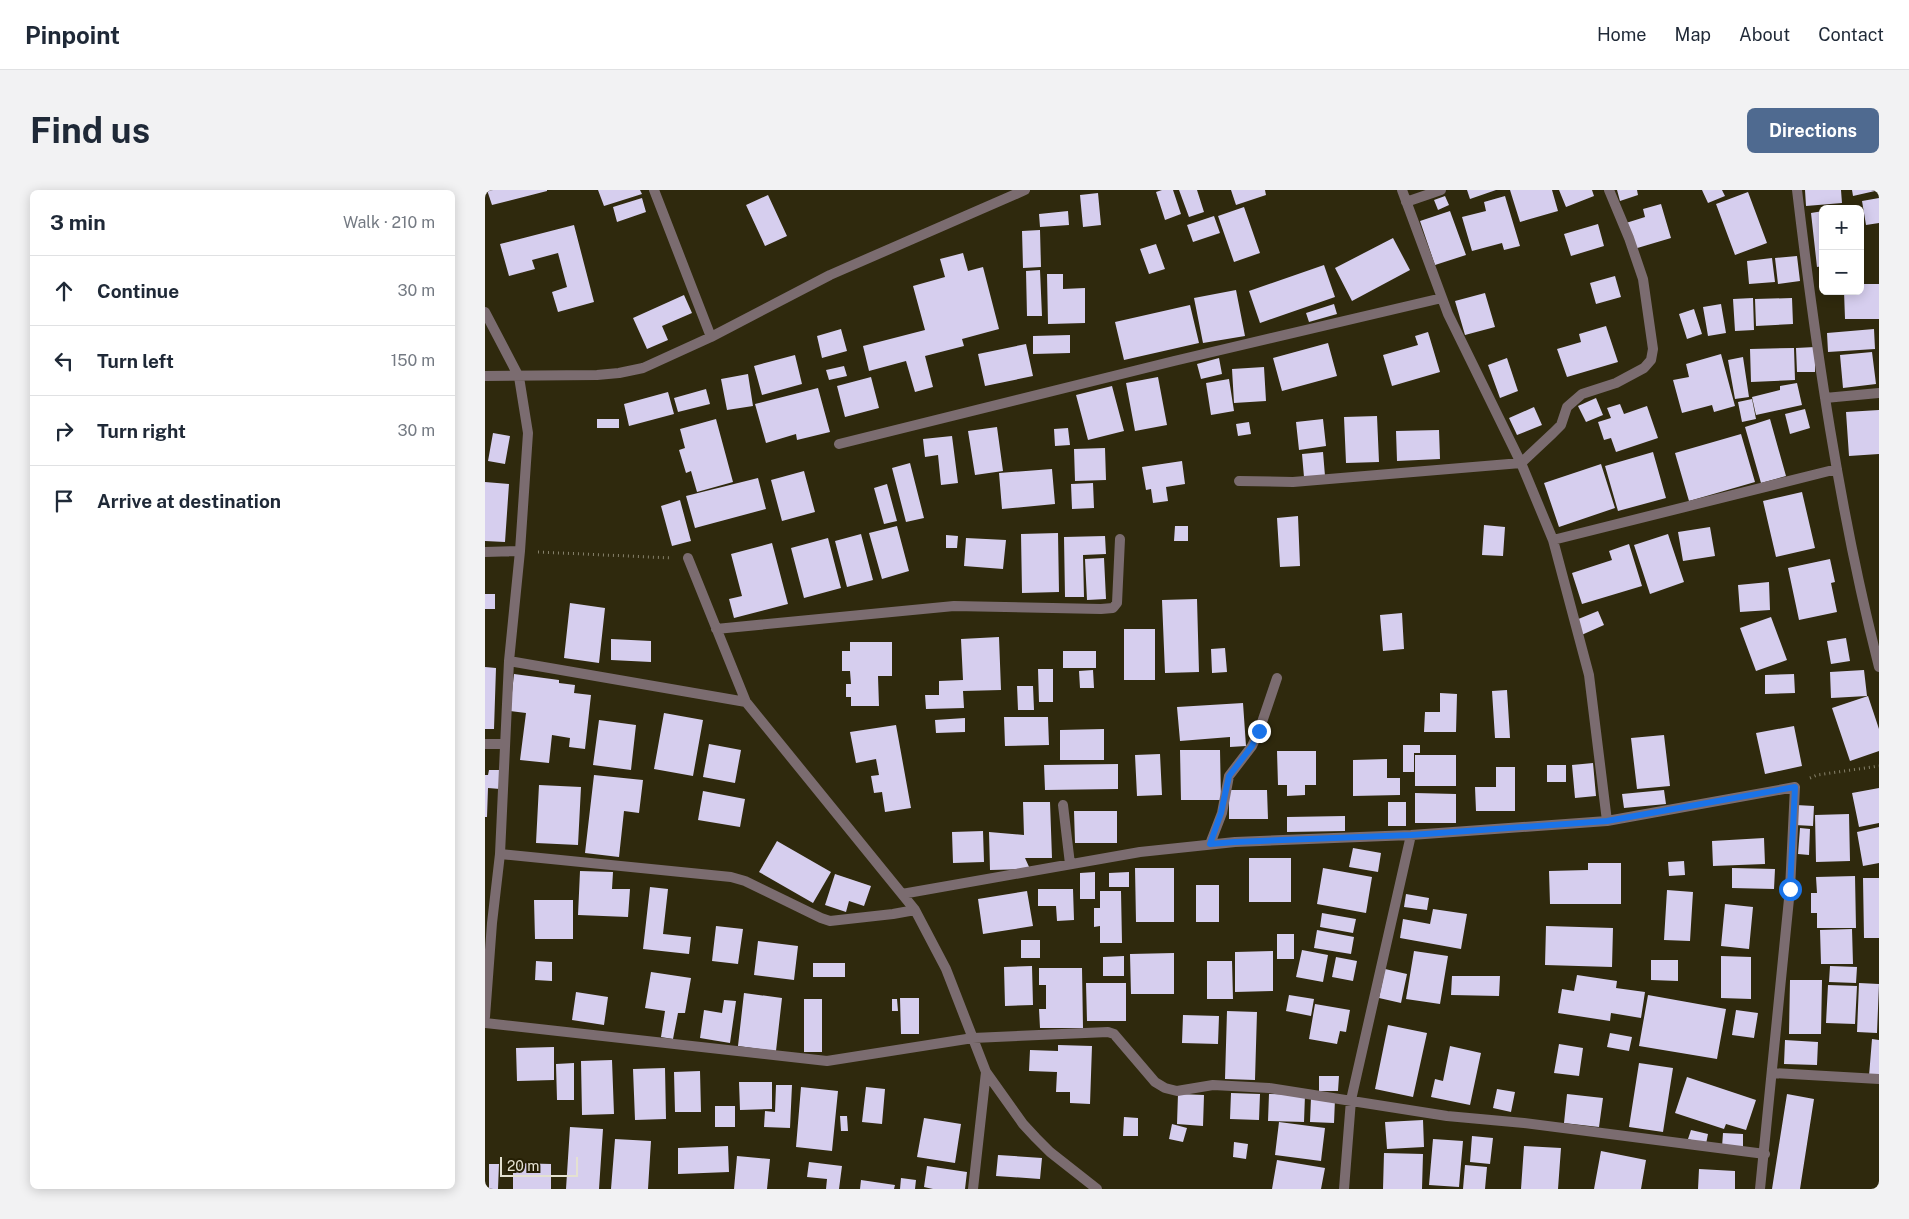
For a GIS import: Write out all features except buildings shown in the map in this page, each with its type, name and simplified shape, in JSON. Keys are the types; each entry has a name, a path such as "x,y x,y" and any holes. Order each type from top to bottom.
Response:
{"street":[{"path":"654,190 711,337"},
{"path":"485,376 597,375 643,368 711,337 829,275 1025,190"},
{"path":"1402,190 1448,314 1521,463 1553,540 1589,675 1607,821"},
{"path":"1406,202 1441,190"},
{"path":"1239,481 1293,482 1521,463 1557,429 1561,424 1567,407 1581,394 1616,383 1643,368 1651,360 1653,349 1643,279 1629,238 1609,190"},
{"path":"1797,190 1810,301 1837,469 1868,625 1879,667"},
{"path":"839,444 1175,361 1442,298"},
{"path":"485,312 519,376 528,433 520,552 509,661 500,854 489,923 485,1017"},
{"path":"1825,398 1879,393"},
{"path":"1553,540 1837,469"},
{"path":"716,629 939,607 1113,608 1117,602 1120,539"},
{"path":"485,552 520,552"},
{"path":"688,558 746,702 915,910 947,969 985,1072 1023,1124 1036,1138 1097,1189"},
{"path":"509,661 746,702"},
{"path":"1210,844 1221,813 1229,776 1252,746 1277,678"},
{"path":"485,744 505,744"},
{"path":"902,894 1140,852 1235,842 1411,835 1607,821 1795,787 1790,889 1760,1189"},
{"path":"1063,805 1071,864"},
{"path":"1345,1189 1351,1100 1411,835"},
{"path":"500,854 725,875 745,881 830,921 915,910"},
{"path":"485,1023 827,1060 973,1038 1108,1032 1114,1034 1155,1082 1165,1088 1177,1091 1213,1085 1269,1088 1447,1116 1524,1123 1765,1154"},
{"path":"973,1189 985,1072"},
{"path":"1772,1073 1879,1079"}],"path":[{"path":"520,552 688,558"},
{"path":"1795,787 1817,774 1879,766"}],"route":[{"path":"1259,731 1252,746 1229,776 1221,813 1210,844 1411,835 1607,821 1795,787 1790,889"}]}
